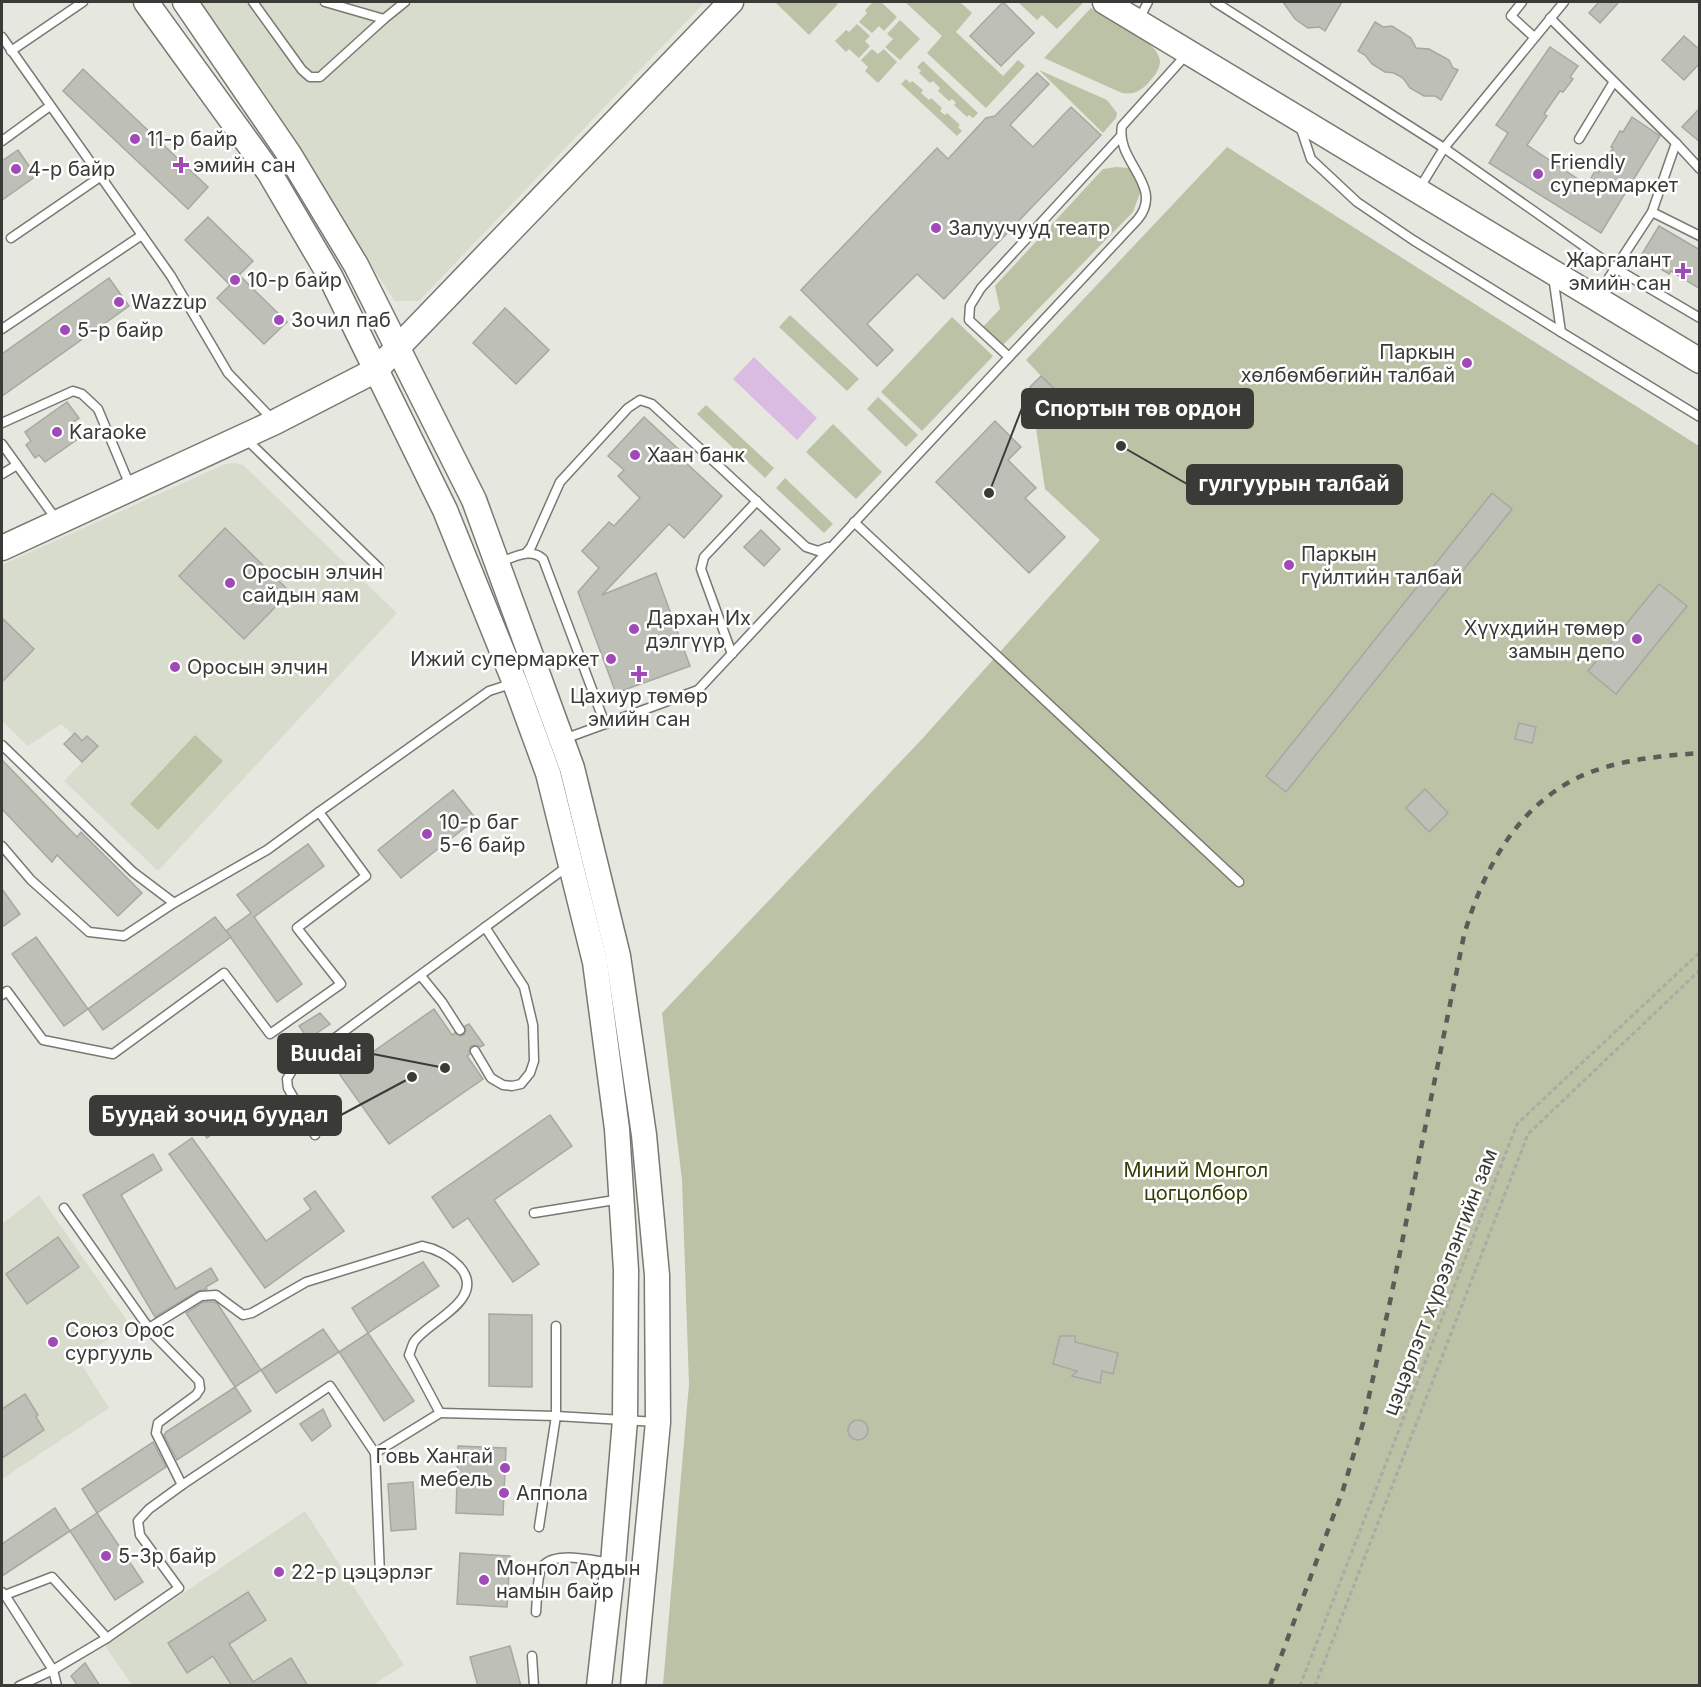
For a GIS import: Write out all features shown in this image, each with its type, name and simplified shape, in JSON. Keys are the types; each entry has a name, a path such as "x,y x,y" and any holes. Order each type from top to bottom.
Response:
{"main road":[{"path":"146,2 269,172 330,276 445,510 515,683 548,773 595,962 616,1129 626,1270 625,1420 613,1563 599,1686"},
{"path":"2,548 275,422 376,370 731,2"},
{"path":"1105,2 1143,11 1189,52 1700,361"},
{"path":"164,24 187,4 289,154 356,265 474,500 572,768 618,956 644,1135 657,1275 658,1422 633,1686"}],"lane":[{"path":"11,51 83,2"},
{"path":"253,2 302,70 310,77 320,77 405,2"},
{"path":"325,2 384,19"},
{"path":"1215,2 1444,148 1615,268 1700,318"},
{"path":"1522,2 1511,16 1534,37"},
{"path":"1418,191 1444,148 1564,2"},
{"path":"1550,18 1700,169"},
{"path":"2,37 171,276 228,373 275,422"},
{"path":"563,740 698,690 1144,212 1147,203 1142,180 1122,146 1120,137 1122,126 1189,52"},
{"path":"1579,139 1613,83"},
{"path":"2,141 50,106"},
{"path":"1297,117 1311,159 1357,202 1413,240 1700,417"},
{"path":"1009,357 969,320 970,306 981,288 1120,137"},
{"path":"1596,298 1652,212 1676,143"},
{"path":"11,238 100,177"},
{"path":"1652,212 1700,236"},
{"path":"2,329 142,235"},
{"path":"1552,272 1561,332"},
{"path":"2,423 73,391 82,394 98,410 131,488"},
{"path":"526,553 531,548 560,482 628,408 640,400 652,404 812,550 824,550 834,544"},
{"path":"243,436 379,568"},
{"path":"2,444 58,522"},
{"path":"2,474 16,465"},
{"path":"732,654 701,569 704,557 757,501"},
{"path":"854,522 1239,882"},
{"path":"498,563 526,553 535,553 545,564 605,724"},
{"path":"2,846 31,880 89,932 124,936 174,903 267,850 489,691 515,683"},
{"path":"2,745 133,872 174,903"},
{"path":"2,995 7,991 43,1040 112,1054 224,973 270,1034 341,984 297,928 366,876 319,812"},
{"path":"315,1135 288,1088 286,1082 290,1072 570,864"},
{"path":"475,1051 491,1078 503,1085 521,1084 526,1079 534,1061 533,1025 524,987 485,927"},
{"path":"421,976 442,1002 460,1030"},
{"path":"534,1213 621,1199"},
{"path":"64,1208 149,1328 199,1381 200,1389 196,1395 158,1423 156,1433 182,1485"},
{"path":"149,1328 201,1296 216,1295 243,1315 252,1313 306,1282 422,1246 437,1249 460,1268 466,1278 466,1291 456,1306 414,1342 409,1355 440,1413"},
{"path":"539,1527 556,1416 556,1326"},
{"path":"19,1686 53,1670 107,1638 179,1588 140,1535 138,1521 148,1509 182,1485 330,1386 375,1453 380,1575"},
{"path":"375,1453 440,1413 658,1422"},
{"path":"536,1612 540,1570 547,1561 559,1557 613,1563"},
{"path":"57,1686 53,1670 3,1593 52,1577 107,1638"},
{"path":"532,1656 534,1686"}],"path":[{"name":"цэцэрлэгт хүрээлэнгийн зам","path":"1300,1686 1517,1124 1700,952"},
{"name":"цэцэрлэгт хүрээлэнгийн зам","path":"1315,1686 1528,1134 1700,970"}],"shaded area":[{"path":"192,2 705,2 419,301 395,301"},
{"path":"754,357 817,418 797,440 733,379"},
{"name":"Оросын элчин","path":"225,464 243,465 397,613 158,871 64,781 82,762 64,744 73,735 61,724 28,746 2,721 2,565"},
{"name":"Союз Орос сургууль","path":"39,1195 130,1325 78,1359 109,1408 2,1479 2,1224"},
{"name":"22-р цэцэрлэг","path":"305,1511 404,1665 373,1685 132,1685 105,1646"}],"green space":[{"path":"775,2 835,2 838,4 809,35"},
{"path":"873,2 881,2 897,17 884,31 879,26 872,33 859,22 867,13 865,10"},
{"path":"905,2 960,2 972,13 956,32 1003,76 1018,60 1025,66 986,108 927,53 942,36"},
{"path":"1018,2 1084,2 1057,29 1042,15 1037,20"},
{"path":"1091,8 1142,38 1157,53 1160,61 1158,69 1141,90 1134,93 1122,93 1044,58"},
{"path":"900,20 920,39 900,60 885,47 893,39 887,34"},
{"path":"857,24 870,36 865,41 870,46 859,58 849,49 846,52 835,41 846,30 849,32"},
{"path":"872,49 878,54 884,49 897,62 878,83 865,71 868,67 861,60"},
{"path":"923,61 978,113 973,118 969,115 967,117 954,105 956,103 952,99 949,101 938,91 940,88 933,81 930,83 919,73 921,71 917,67"},
{"path":"1039,70 1107,100 1117,113 1116,118 1103,133"},
{"path":"906,79 923,90 921,93 942,108 940,111 945,115 947,113 960,125 958,127 962,131 957,136 901,84"},
{"name":"Миний Монгол цогцолбор","path":"1227,147 1699,446 1699,1685 663,1685 689,1384 682,1180 662,1013 923,738 1100,540 1045,489 1030,387 1041,376 1026,360"},
{"path":"1129,168 1138,177 1140,193 1133,212 1002,346 982,328 1000,309 995,286 1103,169"},
{"path":"790,315 859,379 847,391 779,327"},
{"path":"952,317 993,356 922,431 881,392"},
{"path":"878,397 918,435 906,447 867,409"},
{"path":"706,405 774,468 765,478 697,414"},
{"path":"833,424 882,472 856,499 806,452"},
{"path":"785,478 833,524 824,533 776,488"},
{"path":"195,735 223,761 158,830 130,804"}],"building":[{"path":"1003,2 1034,33 1001,66 970,36"},
{"path":"1283,2 1342,2 1325,31 1319,27 1308,28 1295,19"},
{"path":"1599,2 1619,2 1600,23 1589,13"},
{"path":"1375,22 1383,27 1392,26 1411,38 1416,48 1429,49 1449,60 1453,68 1458,70 1441,100 1435,96 1424,96 1410,88 1403,78 1394,73 1385,72 1358,51"},
{"path":"1684,36 1700,50 1700,63 1684,80 1662,60"},
{"path":"1550,47 1578,66 1570,77 1573,79 1563,92 1560,91 1544,114 1547,116 1527,145 1587,185 1595,171 1598,173 1620,131 1623,132 1632,117 1660,136 1601,233 1489,163 1508,133 1496,125"},
{"name":"11-р байр","path":"83,69 208,187 188,209 63,91"},
{"name":"Залуучууд театр","path":"1037,73 1049,84 1010,125 1033,147 1071,107 1101,135 944,299 917,274 867,324 893,350 877,366 801,290 937,148 948,159 986,118 995,116"},
{"path":"1700,108 1700,142 1682,127"},
{"name":"4-р байр","path":"18,150 36,176 2,200 2,161"},
{"name":"10-р байр","path":"208,217 253,261 239,275 287,322 264,344 217,298 230,285 185,240"},
{"path":"1659,226 1700,250 1700,289 1671,271 1669,274 1654,265 1656,262 1642,254"},
{"name":"5-р байр","path":"109,278 129,306 2,396 2,354"},
{"path":"505,308 549,350 516,384 473,343"},
{"path":"1041,376 1062,396 1051,408 1030,387"},
{"path":"67,402 79,418 72,423 82,436 45,462 39,455 35,458 26,445 31,441 25,432"},
{"path":"644,417 687,457 684,461 722,496 684,538 669,524 602,595 656,573 690,666 616,693 578,592 599,568 582,551 609,522 614,526 640,498 618,476 624,470 608,456"},
{"path":"995,421 1021,447 1008,460 1036,488 1025,498 1065,537 1029,573 936,482"},
{"path":"1492,493 1512,509 1286,792 1266,776"},
{"path":"225,528 290,592 244,639 179,576"},
{"path":"761,530 780,549 764,566 744,547"},
{"name":"Хүүхдийн төмөр замын депо","path":"1659,584 1687,606 1616,694 1588,671"},
{"path":"2,618 34,649 2,682"},
{"path":"1519,723 1536,727 1532,743 1515,739"},
{"path":"75,733 82,741 87,736 98,746 82,762 64,744"},
{"path":"2,760 77,837 81,832 142,893 118,916 57,855 52,862 2,809"},
{"path":"1425,789 1448,813 1429,832 1406,808"},
{"name":"10-р баг 5-6 байр","path":"453,790 476,819 401,878 378,850"},
{"path":"308,844 324,866 254,917 302,984 277,1002 226,931 251,913 237,895"},
{"path":"2,889 20,914 2,927"},
{"path":"215,917 231,937 103,1030 88,1009"},
{"path":"36,937 88,1009 64,1026 12,954"},
{"path":"434,1009 452,1035 455,1033 460,1036 464,1035 465,1026 469,1024 484,1045 471,1046 470,1054 467,1056 483,1079 389,1144 340,1075"},
{"path":"320,1013 330,1024 308,1039 299,1026"},
{"path":"223,1104 233,1118 207,1138 197,1124"},
{"path":"550,1115 572,1146 494,1200 539,1264 513,1282 468,1218 453,1228 432,1197"},
{"path":"192,1138 266,1241 311,1209 304,1199 315,1191 344,1231 265,1288 169,1154"},
{"path":"153,1154 162,1170 121,1195 176,1289 211,1268 218,1280 206,1287 207,1289 198,1291 155,1317 83,1195"},
{"path":"58,1237 79,1267 27,1304 6,1274"},
{"path":"423,1262 439,1286 368,1333 352,1308"},
{"path":"203,1302 217,1303 261,1370 235,1387 186,1313"},
{"path":"489,1314 532,1315 532,1387 489,1386"},
{"path":"323,1329 339,1352 276,1393 261,1370"},
{"path":"368,1333 414,1401 384,1421 339,1352"},
{"path":"1060,1336 1075,1336 1075,1342 1118,1353 1113,1374 1102,1371 1100,1383 1072,1376 1077,1371 1053,1364"},
{"path":"235,1387 251,1411 177,1460 164,1435 166,1432"},
{"path":"25,1394 44,1430 2,1458 2,1409"},
{"path":"323,1409 331,1426 312,1441 300,1424"},
{"path":"858,1420 865,1423 868,1430 865,1437 858,1440 851,1437 848,1430 851,1423"},
{"path":"153,1442 166,1467 97,1513 82,1489"},
{"path":"458,1446 506,1448 503,1515 456,1513"},
{"path":"413,1482 416,1529 391,1531 388,1484"},
{"path":"55,1508 70,1531 2,1576 2,1544"},
{"name":"5-3р байр","path":"97,1513 143,1582 115,1600 70,1531"},
{"name":"Монгол Ардын намын байр","path":"460,1553 510,1556 507,1607 457,1604"},
{"path":"248,1592 266,1620 229,1644 253,1682 291,1658 308,1686 232,1686 213,1656 187,1673 168,1643"},
{"path":"510,1646 521,1686 478,1686 470,1657"},
{"path":"85,1663 100,1686 78,1686 71,1676"}],"railway":[{"path":"1270,1686 1343,1490 1363,1423 1391,1297 1464,935 1481,888 1492,865 1519,824 1556,790 1579,777 1608,766 1653,757 1700,753"}],"place":[{"name":"11-р байр","path":"135,139"},
{"name":"эмийн сан","path":"181,165"},
{"name":"4-р байр","path":"16,169"},
{"name":"Friendly супермаркет","path":"1538,174"},
{"name":"Залуучууд театр","path":"936,228"},
{"name":"Жаргалант эмийн сан","path":"1683,271"},
{"name":"10-р байр","path":"235,280"},
{"name":"Wazzup","path":"119,302"},
{"name":"Зочил паб","path":"279,320"},
{"name":"5-р байр","path":"65,330"},
{"name":"Паркын хөлбөмбөгийн талбай","path":"1467,363"},
{"name":"Karaoke","path":"57,432"},
{"name":"гулгуурын талбай","path":"1121,446"},
{"name":"Хаан банк","path":"635,455"},
{"name":"Спортын төв ордон","path":"989,493"},
{"name":"Паркын гүйлтийн талбай","path":"1289,565"},
{"name":"Оросын элчин сайдын яам","path":"230,583"},
{"name":"Дархан Их дэлгүүр","path":"634,629"},
{"name":"Хүүхдийн төмөр замын депо","path":"1637,639"},
{"name":"Ижий супермаркет","path":"611,659"},
{"name":"Оросын элчин","path":"175,667"},
{"name":"Цахиур төмөр эмийн сан","path":"639,674"},
{"name":"10-р баг 5-6 байр","path":"427,834"},
{"name":"Buudai","path":"445,1068"},
{"name":"Буудай зочид буудал","path":"412,1077"},
{"name":"Союз Орос сургууль","path":"53,1342"},
{"name":"Говь Хангай мебель","path":"505,1468"},
{"name":"Аппола","path":"504,1493"},
{"name":"5-3р байр","path":"106,1556"},
{"name":"22-р цэцэрлэг","path":"279,1572"},
{"name":"Монгол Ардын намын байр","path":"484,1580"}]}
